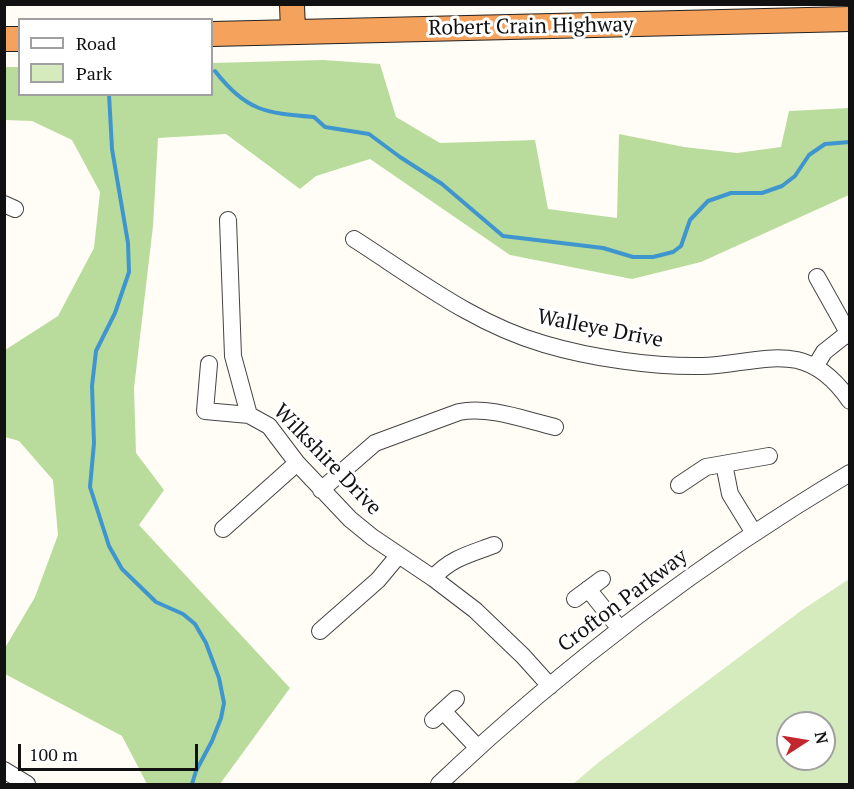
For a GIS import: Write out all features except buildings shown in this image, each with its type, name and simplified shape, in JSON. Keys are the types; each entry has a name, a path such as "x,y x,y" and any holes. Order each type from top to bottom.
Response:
{"highway":[{"path":"292,4 293,32"},
{"name":"Robert Crain Highway","path":"213,34 849,19"}],"street":[{"name":"Wilkshire Drive","path":"228,220 232,356 249,415 269,426 297,464 364,531 398,556 434,578 475,610 550,686"},
{"name":"Walleye Drive","path":"354,239 464,310 490,324 546,345 648,364 703,367 783,359 798,360 827,375 849,401"},
{"path":"815,367 824,352 848,334 817,277"},
{"path":"209,364 205,411 249,415"},
{"path":"321,490 375,443 459,412 472,409 484,410 555,426"},
{"path":"679,485 706,467 769,456"},
{"path":"223,529 297,464"},
{"path":"724,464 730,494 754,533"},
{"name":"Crofton Parkway","path":"439,784 550,686 620,629 754,533 849,473"},
{"path":"434,578 452,561 494,545"},
{"path":"320,631 378,580 398,556"},
{"path":"603,579 582,594 620,629"},
{"path":"456,699 438,715 478,748"},
{"path":"4,770 27,784"}],"green space":[{"path":"323,60 380,64 396,117 440,143 535,140 548,209 617,218 619,134 684,147 737,153 781,147 789,111 849,108 849,195 701,262 632,279 510,255 370,159 316,176 300,189 226,134 158,138 153,226 134,388 136,453 164,490 139,525 290,688 220,784 147,784 122,736 5,674 5,648 35,597 58,535 53,480 19,441 5,437 5,350 58,316 94,248 100,192 72,140 32,121 5,120 5,67 18,67 18,96 213,96 213,63"},
{"path":"849,579 849,784 573,784 802,610"}],"waterway":[{"path":"215,71 237,94 258,107 282,114 314,117 325,127 369,134 442,184 503,236 603,248 633,257 653,257 673,252 681,246 690,220 708,201 731,193 762,193 782,186 795,176 809,155 825,144 850,142"},
{"path":"109,96 112,149 128,243 129,272 115,313 96,351 92,386 94,443 90,487 109,546 122,569 156,602 183,614 195,624 206,643 219,678 224,703 221,718 192,784"}]}
